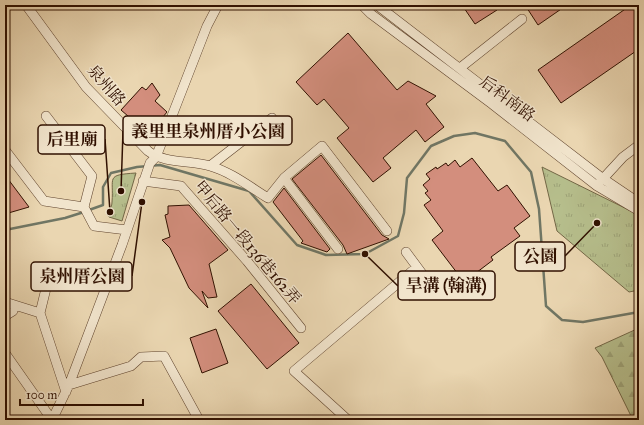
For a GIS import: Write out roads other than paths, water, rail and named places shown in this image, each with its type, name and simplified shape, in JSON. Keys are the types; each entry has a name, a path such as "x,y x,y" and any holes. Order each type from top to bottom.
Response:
{"street":[{"name":"泉州路","path":"26,5 86,87 148,151 151,164"},
{"path":"5,353 52,420 68,388 127,230 143,180 151,164 207,26 218,5"},
{"name":"后科南路","path":"362,5 597,186 639,211"},
{"path":"372,14 379,6"},
{"name":"后科南路","path":"379,6 602,178 639,203"},
{"path":"460,68 522,19"},
{"path":"46,116 92,176 84,207 91,222 94,226 127,230"},
{"path":"210,166 272,118"},
{"path":"597,186 602,178 639,145"},
{"path":"151,164 210,166 227,173 268,198 284,178 322,146 387,231"},
{"path":"5,150 44,201 84,207"},
{"path":"284,178 338,249"},
{"name":"甲后路一段136巷162弄","path":"143,180 180,186 247,261 301,328"},
{"path":"406,252 429,283"},
{"path":"348,420 294,371 417,267"},
{"path":"52,268 40,313 68,388"},
{"path":"5,302 40,313"},
{"path":"68,388 131,366 142,358 164,356 199,420"}],"waterway":[{"path":"89,210 103,205 103,187 111,173 137,167 160,165 249,191 297,245 326,255 365,254 398,236 404,213 407,178 431,146 454,136 475,133 505,141 531,172 539,209 546,306 562,320 583,322 639,312"},
{"path":"5,230 65,218 84,212"}],"place":[{"name":"義里里泉州厝小公園","path":"121,191"},
{"name":"泉州厝公園","path":"142,202"},
{"name":"后里廟","path":"110,212"},
{"name":"公園","path":"597,223"},
{"name":"旱溝 (翰溝)","path":"365,254"}]}
